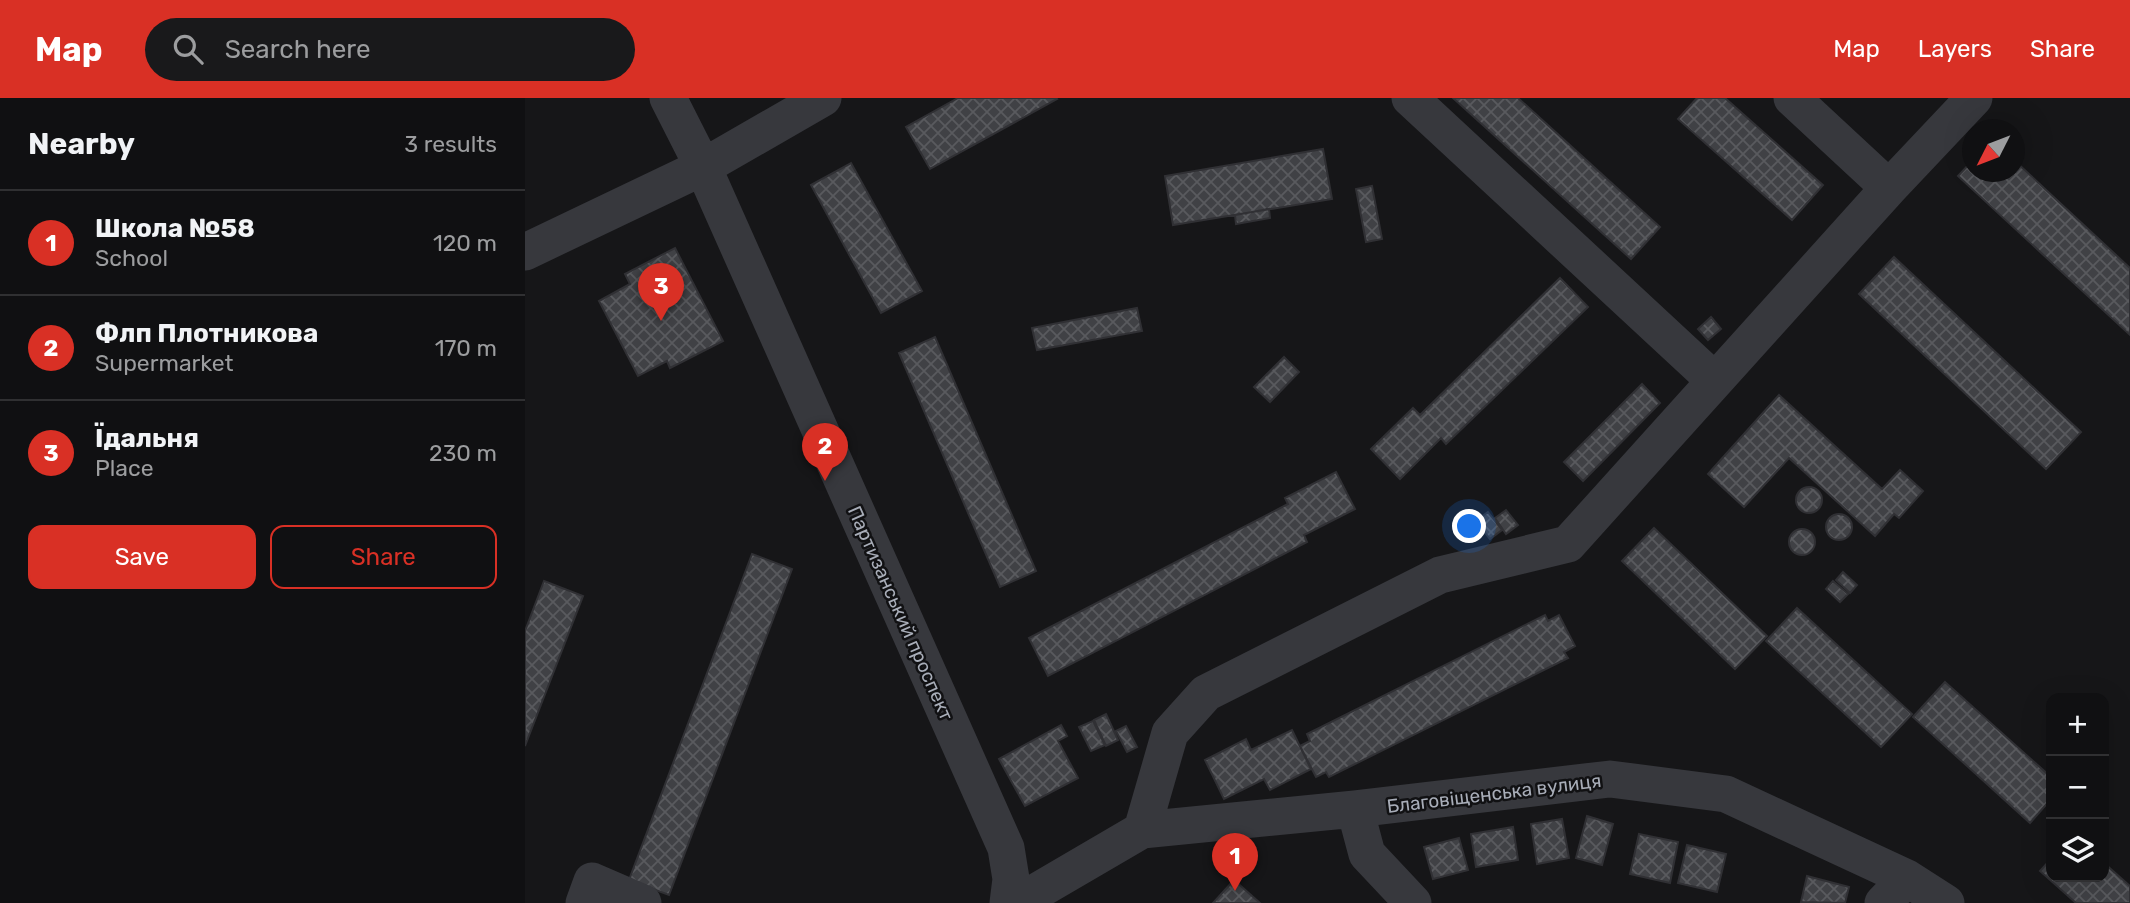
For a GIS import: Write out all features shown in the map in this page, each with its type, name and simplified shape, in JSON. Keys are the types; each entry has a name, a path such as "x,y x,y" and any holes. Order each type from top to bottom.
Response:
{"street":[{"name":"Партизанський проспект","path":"668,98 703,166 1006,848 1011,879 1008,903"},
{"path":"525,252 703,166 823,98"},
{"path":"1410,98 1715,381"},
{"path":"1792,98 1889,188"},
{"path":"1017,903 1142,830 1170,733 1206,692 1440,575 1567,544 1889,188 1974,98"},
{"name":"Благовіщенська вулиця","path":"1142,830 1610,779 1726,794 1895,891 1946,903"},
{"path":"1355,808 1367,854 1413,903"},
{"path":"584,903 592,881 643,903"}],"building":[{"path":"958,98 1057,99 930,169 906,127"},
{"path":"1453,98 1518,98 1660,227 1631,259"},
{"path":"1697,98 1725,98 1823,185 1792,220 1678,119"},
{"path":"1323,149 1332,199 1173,225 1165,176"},
{"path":"851,163 922,291 881,313 811,185"},
{"path":"2025,170 2130,268 2130,335 1964,182 2025,182"},
{"path":"1372,186 1382,239 1366,242 1356,189"},
{"path":"1269,209 1270,218 1236,224 1235,215"},
{"path":"675,248 723,341 670,368 667,361 638,376 599,301 630,284 625,274"},
{"path":"1894,257 2081,432 2046,469 1859,294"},
{"path":"1560,278 1588,307 1446,444 1441,438 1400,479 1371,449 1413,408 1420,415"},
{"path":"1137,308 1142,331 1037,350 1032,328"},
{"path":"1711,317 1721,329 1708,340 1698,329"},
{"path":"935,337 1036,571 1000,587 899,353"},
{"path":"1284,357 1299,372 1270,402 1254,387"},
{"path":"1642,384 1660,403 1583,481 1564,462"},
{"path":"1779,395 1882,489 1900,470 1923,491 1899,518 1894,514 1875,536 1789,458 1744,507 1708,474"},
{"path":"1336,472 1355,509 1304,535 1307,542 1048,676 1029,638 1288,504 1285,498"},
{"path":"1809,487 1818,491 1822,500 1818,509 1809,513 1800,509 1796,500 1800,491"},
{"path":"1506,510 1518,525 1506,534 1495,518"},
{"path":"1488,512 1502,530 1490,539 1476,521"},
{"path":"1839,514 1848,518 1852,527 1848,536 1839,540 1830,536 1826,527 1830,518"},
{"path":"1654,528 1767,636 1735,669 1622,561"},
{"path":"1802,529 1811,533 1815,542 1811,551 1802,555 1793,551 1789,542 1793,533"},
{"path":"752,554 792,569 669,895 629,880"},
{"path":"1843,572 1857,585 1850,593 1836,580"},
{"path":"544,581 583,596 525,746 525,631"},
{"path":"1833,581 1848,594 1840,602 1826,589"},
{"path":"1797,608 1912,714 1881,747 1766,641"},
{"path":"1545,615 1548,621 1559,615 1575,646 1564,652 1568,658 1329,777 1326,772 1316,777 1300,746 1310,741 1307,734"},
{"path":"1945,682 2046,773 2046,805 2030,823 1913,717"},
{"path":"1106,714 1118,740 1106,746 1094,720"},
{"path":"1093,721 1105,745 1091,751 1079,727"},
{"path":"1061,725 1067,736 1058,741 1078,778 1025,806 999,759"},
{"path":"1126,726 1137,747 1127,752 1116,731"},
{"path":"1292,730 1311,769 1270,790 1264,779 1224,799 1205,760 1246,739 1251,750"},
{"path":"1587,816 1613,824 1602,865 1576,858"},
{"path":"1562,819 1569,858 1537,864 1531,824"},
{"path":"1513,827 1518,860 1476,867 1471,834"},
{"path":"1639,834 1678,842 1670,883 1630,874"},
{"path":"1459,838 1468,870 1433,879 1424,847"},
{"path":"1687,845 1726,854 1717,892 1678,883"},
{"path":"2046,864 2046,876 2040,871"},
{"path":"2109,867 2130,886 2130,903 2076,903 2052,882 2109,882"},
{"path":"1807,876 1849,887 1845,903 1801,902"},
{"path":"1234,880 1260,903 1213,903"}],"place":[{"name":"Їдальня","path":"661,321"},
{"name":"Флп Плотникова","path":"825,481"},
{"name":"Школа №58","path":"1235,891"}]}
